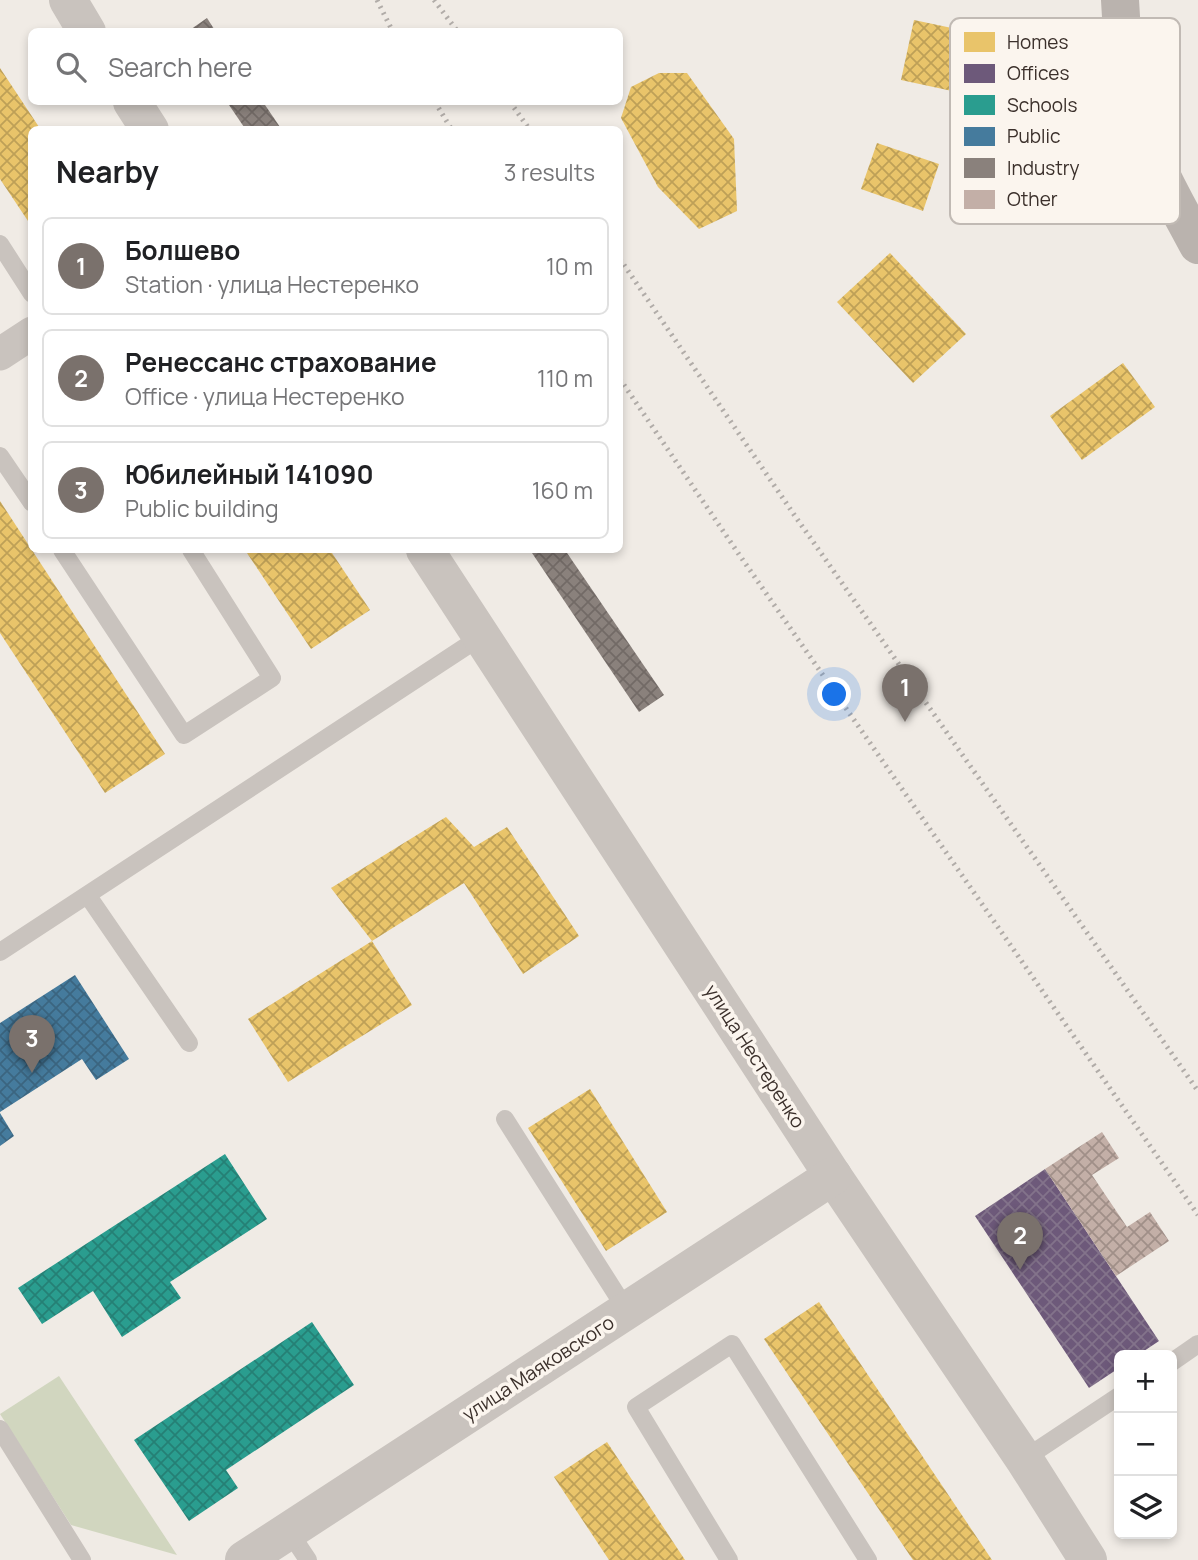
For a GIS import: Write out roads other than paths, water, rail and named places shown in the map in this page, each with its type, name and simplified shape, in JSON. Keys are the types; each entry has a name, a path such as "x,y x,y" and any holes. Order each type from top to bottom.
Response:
{"main road":[{"path":"1120,0 1121,18"},
{"path":"1180,208 1198,245"}],"street":[{"path":"68,0 85,28"},
{"path":"134,105 147,126"},
{"path":"0,354 28,336"},
{"name":"улица Нестеренко","path":"427,553 833,1176 1024,1459 1088,1560"},
{"name":"улица Маяковского","path":"244,1560 298,1545 627,1311 833,1176"}],"lane":[{"path":"0,244 28,288"},
{"path":"0,456 28,497"},
{"path":"64,553 184,735 272,678 193,553"},
{"path":"0,952 482,636"},
{"path":"88,896 189,1043"},
{"path":"505,1119 627,1311"},
{"path":"729,1560 636,1407 732,1344 868,1560"},
{"path":"1177,1359 1198,1345"},
{"path":"1024,1459 1114,1399"},
{"path":"0,1429 82,1560"}],"railway":[{"path":"377,0 391,28"},
{"path":"434,0 455,28"},
{"path":"437,105 450,126"},
{"path":"512,105 527,126"},
{"path":"623,263 795,516 1198,1091"},
{"path":"623,383 1198,1215"}],"place":[{"name":"Болшево","path":"905,722"},
{"name":"Юбилейный 141090","path":"32,1073"},
{"name":"Ренессанс страхование","path":"1020,1270"}]}
